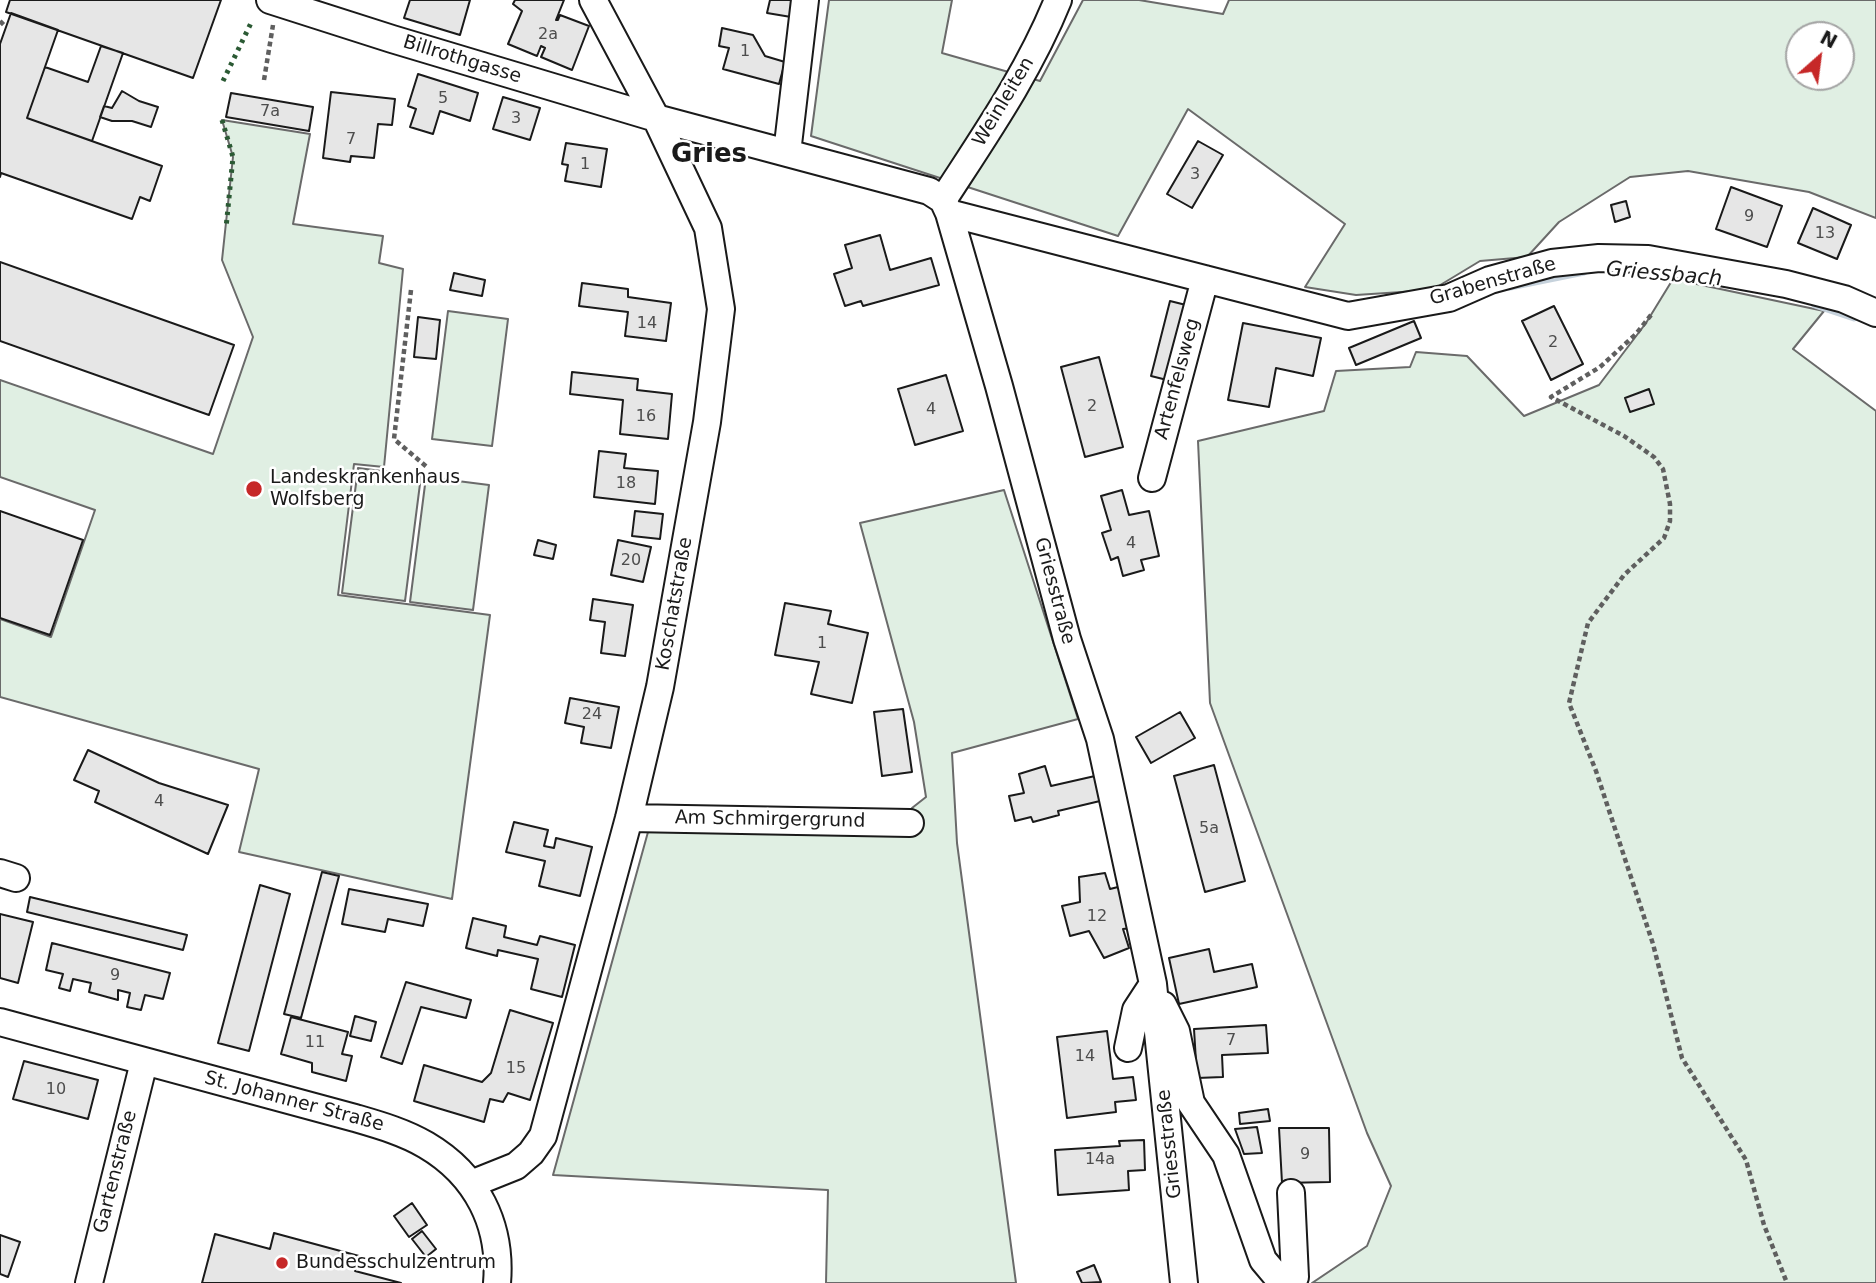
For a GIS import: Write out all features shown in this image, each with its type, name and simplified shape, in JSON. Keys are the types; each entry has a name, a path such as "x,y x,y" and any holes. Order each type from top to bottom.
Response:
{"street":[{"name":"Koschatstraße","path":"471,1184 516,1166 531,1153 543,1136 629,818 660,687 707,422 721,309 708,228 656,118 593,0"},
{"path":"787,153 805,0"},
{"name":"Weinleiten","path":"946,207 1005,106 1047,28 1058,0"},
{"name":"Billrothgasse","path":"273,1 656,118"},
{"path":"656,118 929,191 946,207"},
{"name":"Grabenstraße","path":"946,207 1349,316 1449,298 1490,280 1552,263 1599,258 1648,259 1786,284 1844,299 1876,313"},
{"name":"Griesstraße","path":"946,207 999,386 1067,639 1100,739 1153,985 1184,1283"},
{"name":"Artenfelsweg","path":"1152,478 1205,279"},
{"name":"Am Schmirgergrund","path":"629,818 910,822"},
{"path":"1128,1048 1136,1010 1153,985"},
{"path":"1153,985 1175,1031 1191,1103 1226,1155 1263,1260 1279,1279 1295,1277 1291,1193"},
{"name":"St. Johanner Straße","path":"0,1023 355,1118 399,1131 426,1145 448,1160 471,1184 487,1212 496,1236 497,1283"},
{"name":"Gartenstraße","path":"89,1283 144,1062"}],"path":[{"path":"264,80 273,1"},
{"path":"0,21 6,27"},
{"path":"411,290 394,439 428,468"},
{"path":"1651,315 1636,334 1600,367 1551,397 1624,436 1654,457 1663,469 1670,504 1670,521 1664,538 1624,575 1588,623 1569,703 1596,771 1649,933 1682,1058 1746,1160 1764,1225 1787,1283"}],"green space":[{"path":"829,0 952,0 942,53 1040,81 1083,0 1139,0 1223,14 1229,0 1876,0 1876,218 1809,192 1688,171 1630,177 1559,222 1527,257 1480,261 1432,290 1356,295 1305,287 1345,224 1188,109 1118,236 811,136"},
{"path":"222,120 310,134 293,224 383,236 379,263 403,269 384,467 354,464 338,595 490,615 452,899 239,852 259,769 0,697 0,619 51,637 95,510 0,477 0,380 213,454 253,337 222,260 233,157"},
{"path":"1673,279 1824,311 1793,349 1876,411 1876,1283 1312,1283 1367,1246 1391,1186 1367,1133 1210,703 1198,441 1324,411 1336,371 1410,367 1416,352 1467,356 1524,416 1599,385 1646,323"},
{"path":"448,311 508,319 492,446 432,439"},
{"path":"358,468 421,476 405,601 342,593"},
{"path":"426,477 489,485 473,610 410,602"},
{"path":"1004,490 1078,719 952,753 957,843 1016,1283 826,1283 828,1190 553,1175 648,832 911,830 912,808 926,797 914,722 860,523"}],"building":[{"path":"10,0 221,0 193,78 6,12"},
{"path":"410,0 470,0 460,35 404,18"},
{"path":"515,0 564,0 556,20 560,15 589,26 572,70 541,57 545,48 541,46 537,56 508,44 522,11 513,4"},
{"path":"770,0 794,0 791,17 767,13"},
{"path":"11,13 58,30 27,118 162,166 150,201 140,197 132,219 1,173 0,177 0,44"},
{"path":"722,28 753,35 765,56 785,62 779,84 723,69 729,48 719,46"},
{"path":"101,46 123,53 92,141 27,118 45,67 88,82"},
{"path":"418,74 478,93 470,121 440,111 433,134 410,127 416,109 408,106"},
{"path":"122,91 139,101 158,107 151,127 132,121 112,121 100,117 104,106 112,108"},
{"path":"331,92 395,99 392,125 378,124 374,158 351,156 350,162 323,158"},
{"path":"231,93 313,107 309,131 226,117"},
{"path":"503,97 540,108 530,140 493,129"},
{"path":"1198,141 1223,155 1192,208 1167,194"},
{"path":"566,143 607,149 601,187 565,181 568,165 562,164"},
{"path":"1731,187 1782,206 1767,247 1716,229"},
{"path":"1626,201 1630,217 1615,222 1611,205"},
{"path":"1813,208 1851,225 1837,259 1798,243"},
{"path":"880,235 890,270 931,258 939,285 863,306 861,301 845,306 834,274 852,268 845,245"},
{"path":"0,262 234,345 209,415 0,341"},
{"path":"454,273 485,280 482,296 450,290"},
{"path":"582,283 628,289 628,297 671,303 666,341 625,336 628,312 579,306"},
{"path":"1170,301 1190,306 1171,381 1151,376"},
{"path":"1554,306 1583,364 1551,380 1522,321"},
{"path":"418,317 440,320 436,359 414,357"},
{"path":"1414,321 1421,338 1356,365 1349,348"},
{"path":"1243,323 1321,338 1313,376 1276,368 1269,407 1228,400"},
{"path":"1099,357 1123,447 1085,457 1061,367"},
{"path":"572,372 638,379 637,390 672,394 668,439 620,434 623,400 570,394"},
{"path":"946,375 963,431 915,445 898,389"},
{"path":"1649,389 1654,404 1630,412 1625,398"},
{"path":"599,451 626,454 624,468 658,471 655,504 594,497"},
{"path":"1122,490 1129,515 1149,511 1159,556 1141,560 1144,570 1123,576 1118,557 1111,560 1102,533 1111,530 1101,496"},
{"path":"0,511 83,540 50,635 0,618"},
{"path":"635,511 663,514 660,539 632,536"},
{"path":"538,540 556,545 553,559 534,555"},
{"path":"618,540 651,547 643,582 611,575"},
{"path":"593,599 633,605 625,656 601,653 605,622 590,620"},
{"path":"785,603 831,611 828,624 868,633 852,703 811,694 819,662 775,655"},
{"path":"570,698 619,707 611,748 581,743 584,727 565,723"},
{"path":"903,709 912,772 882,776 874,712"},
{"path":"1180,712 1195,738 1151,763 1136,737"},
{"path":"88,750 159,783 228,805 208,854 95,802 99,791 74,780"},
{"path":"1214,765 1245,881 1205,892 1174,776"},
{"path":"1045,766 1051,786 1095,776 1100,801 1058,811 1059,815 1033,822 1031,817 1015,821 1009,796 1024,793 1019,774"},
{"path":"514,822 548,830 544,846 554,848 556,838 592,847 580,896 539,886 545,861 506,852"},
{"path":"322,872 339,876 301,1018 284,1014"},
{"path":"1105,873 1110,889 1122,886 1132,928 1123,929 1129,948 1104,958 1089,931 1070,936 1062,906 1080,902 1079,877"},
{"path":"260,885 290,894 249,1051 218,1043"},
{"path":"349,889 428,904 423,926 388,919 385,932 342,924"},
{"path":"30,897 187,935 183,950 27,912"},
{"path":"0,914 33,922 18,983 0,978"},
{"path":"473,918 506,926 504,937 537,945 540,936 575,945 562,997 531,989 538,959 498,950 497,956 466,948"},
{"path":"52,943 170,973 163,999 145,995 141,1010 127,1007 130,993 118,990 118,1000 89,992 91,983 73,979 70,991 59,988 63,974 46,970"},
{"path":"1209,949 1214,972 1252,964 1257,987 1179,1004 1169,958"},
{"path":"406,982 471,1000 466,1018 421,1007 402,1064 381,1057"},
{"path":"510,1010 553,1023 530,1100 508,1093 503,1102 490,1099 484,1122 414,1101 424,1065 482,1082 491,1073"},
{"path":"355,1016 376,1022 371,1041 350,1036"},
{"path":"291,1017 348,1032 342,1054 352,1056 346,1081 312,1072 312,1063 281,1054"},
{"path":"1266,1025 1268,1053 1222,1055 1223,1077 1197,1078 1194,1029"},
{"path":"1107,1031 1113,1079 1133,1077 1136,1100 1115,1102 1116,1112 1067,1118 1057,1037"},
{"path":"24,1061 98,1080 88,1119 13,1099"},
{"path":"1268,1109 1270,1121 1240,1124 1239,1113"},
{"path":"1257,1127 1262,1153 1244,1154 1235,1129"},
{"path":"1279,1128 1329,1128 1330,1182 1282,1183"},
{"path":"1144,1140 1145,1170 1128,1171 1129,1190 1058,1195 1055,1150 1120,1146 1119,1141"},
{"path":"412,1203 427,1225 409,1237 394,1216"},
{"path":"422,1231 436,1249 426,1257 412,1239"},
{"name":"Bundesschulzentrum","path":"274,1233 359,1256 355,1271 401,1283 202,1283 215,1234 270,1249"},
{"path":"0,1235 20,1242 8,1277 0,1274"},
{"path":"1094,1265 1101,1282 1082,1283 1077,1272"}],"waterway":[{"name":"Griessbach","path":"1510,287 1584,272"},
{"name":"Griessbach","path":"1815,305 1854,318"}],"hedge":[{"path":"223,81 252,21"},
{"path":"222,120 233,157 226,228"}],"place":[{"name":"Landeskrankenhaus Wolfsberg","path":"254,489"},
{"name":"Bundesschulzentrum","path":"282,1263"}],"district":[{"name":"Gries","path":"709,155"}]}
